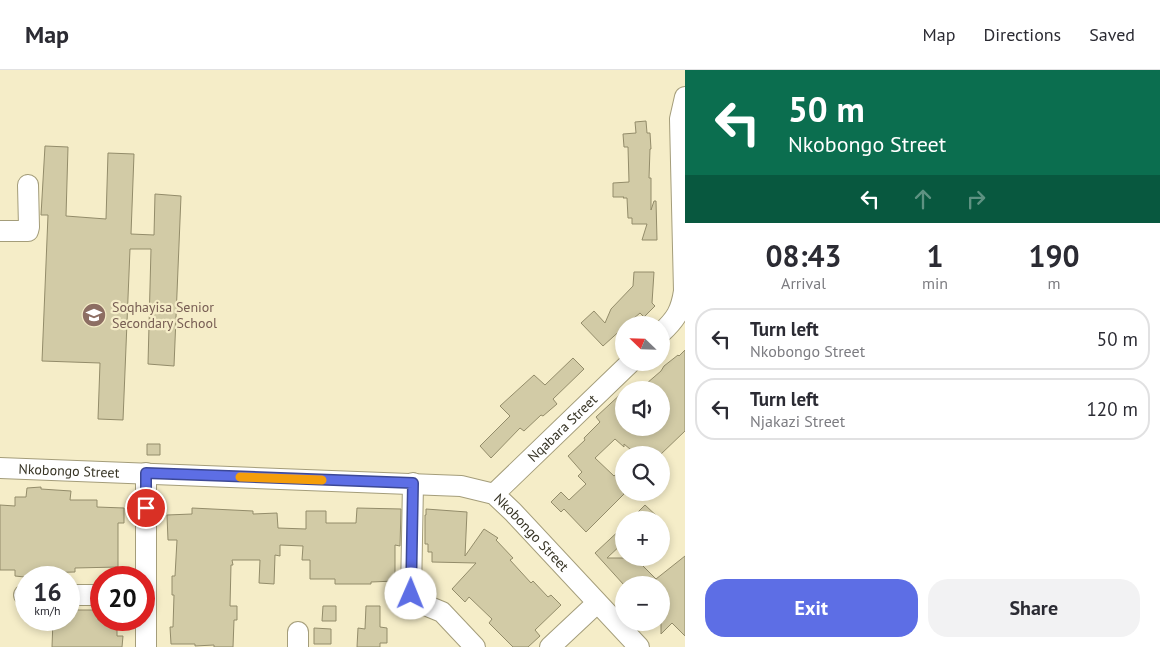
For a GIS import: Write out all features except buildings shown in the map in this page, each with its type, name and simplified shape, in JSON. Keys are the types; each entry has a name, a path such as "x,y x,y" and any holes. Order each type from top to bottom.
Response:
{"street":[{"path":"670,325 681,308 684,290 684,214 680,119 685,97"},
{"path":"0,231 28,231 28,185"},
{"name":"Nqabara Street","path":"494,494 622,371"},
{"name":"Nkobongo Street","path":"0,468 413,483 461,486 494,494 514,512 640,647"},
{"path":"145,566 146,473"},
{"path":"413,483 411,594 420,603 442,612 475,647"},
{"path":"550,647 597,603"},
{"path":"146,631 146,647"}],"slow traffic":[{"path":"240,477 322,480"}],"place":[{"name":"Soqhayisa Senior Secondary School","path":"94,315"}],"route":[{"path":"146,508 146,473 413,483 411,594"}]}
